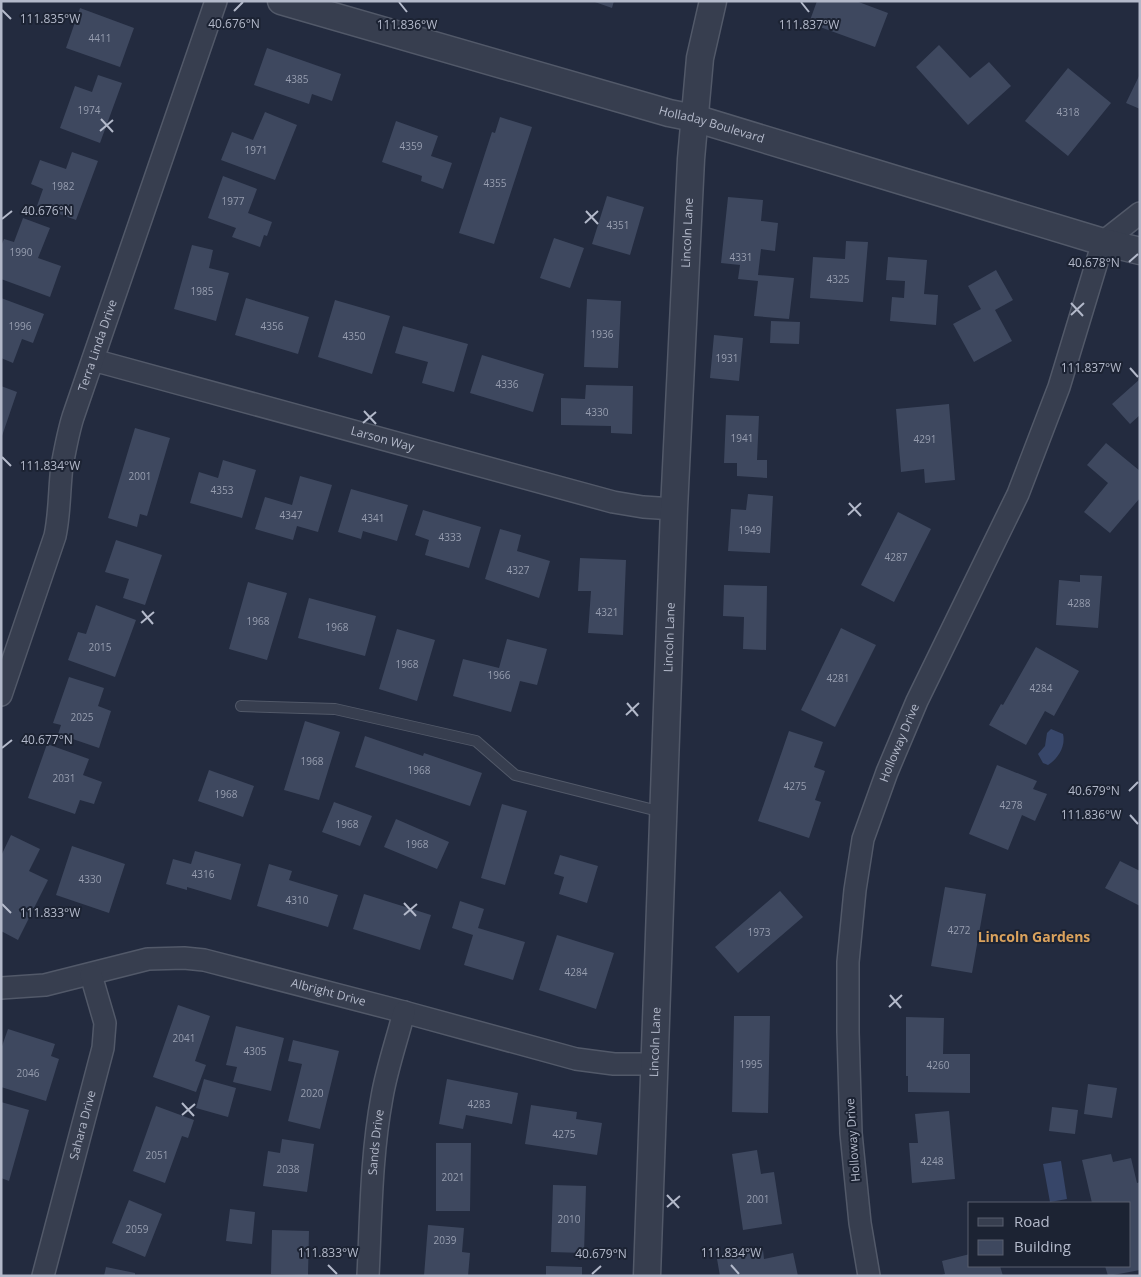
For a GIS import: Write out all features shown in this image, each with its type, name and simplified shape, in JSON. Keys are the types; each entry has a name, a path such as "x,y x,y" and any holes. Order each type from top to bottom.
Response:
{"street":[{"name":"Terra Linda Drive","path":"1,695 55,536 59,519 62,468 68,433 216,1"},
{"name":"Holladay Boulevard","path":"281,1 669,113 694,118 1103,242 1140,251"},
{"name":"Lincoln Lane","path":"647,1276 674,509 694,118 700,58 713,1"},
{"path":"1103,242 1140,212"},
{"name":"Holloway Drive","path":"868,1276 860,1224 851,1133 848,1032 848,962 855,890 863,839 887,772 917,701 1018,494 1059,387 1103,242"},
{"name":"Larson Way","path":"93,360 613,502 643,507 674,509"},
{"name":"Albright Drive","path":"1,988 45,986 148,959 184,958 204,960 576,1059 614,1064 653,1064"},
{"name":"Sahara Drive","path":"43,1276 103,1048 105,1023 91,975"},
{"name":"Sands Drive","path":"368,1276 378,1117 382,1094 404,1012"}],"lane":[{"path":"241,706 335,709 476,742 515,775 662,812"}],"water":[{"path":"1051,729 1063,734 1064,739 1058,756 1048,765 1043,763 1038,754 1045,746 1047,733"},
{"path":"1061,1161 1067,1199 1050,1202 1043,1164"}],"building":[{"path":"592,1 614,1 612,8"},
{"path":"817,1 856,1 888,13 875,47 809,23"},
{"path":"80,8 134,28 120,67 66,48"},
{"path":"939,45 970,78 989,62 1011,86 968,125 916,67"},
{"path":"267,48 341,74 332,101 312,94 309,104 254,85"},
{"path":"1068,68 1111,103 1068,156 1025,121"},
{"path":"1140,74 1140,109 1126,103"},
{"path":"98,75 122,83 100,143 60,128 75,86 92,92"},
{"path":"265,112 297,125 275,180 221,160 232,132 253,140"},
{"path":"500,117 532,127 494,244 459,233 492,132 495,133"},
{"path":"396,121 438,136 431,156 452,163 443,189 421,181 422,176 382,162"},
{"path":"72,152 98,161 76,220 37,206 43,189 31,184 40,160 66,169"},
{"path":"223,176 257,189 248,213 272,222 267,236 264,235 260,247 232,237 236,228 208,218"},
{"path":"607,196 644,207 630,255 592,244"},
{"path":"728,197 763,200 761,221 778,223 775,251 761,249 758,275 794,278 789,319 754,316 758,281 738,279 740,265 721,263"},
{"path":"23,218 50,228 38,258 61,266 50,297 1,279 1,246 4,239 14,242"},
{"path":"554,238 584,248 570,288 540,278"},
{"path":"846,241 868,242 863,302 810,298 813,257 845,259"},
{"path":"192,245 213,250 209,268 229,273 216,321 174,309"},
{"path":"888,257 927,260 924,294 938,295 936,325 890,321 892,297 904,298 905,281 886,280"},
{"path":"996,270 1013,300 995,310 1012,341 974,362 953,324 981,309 968,286"},
{"path":"1,298 44,314 33,343 22,339 13,363 1,358"},
{"path":"246,298 309,317 298,354 235,335"},
{"path":"587,299 621,301 618,368 584,367"},
{"path":"335,300 390,316 372,374 318,357"},
{"path":"771,321 800,322 799,344 770,343"},
{"path":"403,326 468,344 454,392 422,383 428,362 395,353"},
{"path":"714,335 743,338 739,381 710,378"},
{"path":"482,355 544,374 533,412 470,393"},
{"path":"1140,379 1140,415 1130,424 1112,404"},
{"path":"586,385 633,386 632,434 611,433 611,426 561,425 561,398 585,399"},
{"path":"1,386 17,392 2,436 1,436"},
{"path":"949,404 955,480 925,483 924,469 901,472 896,409"},
{"path":"726,415 759,416 757,460 767,460 767,478 737,476 737,463 724,463"},
{"path":"135,428 170,438 147,516 140,514 137,527 108,518"},
{"path":"1106,443 1140,471 1140,498 1110,533 1084,512 1108,483 1087,465"},
{"path":"223,460 256,470 242,518 190,503 199,472 218,478"},
{"path":"300,476 332,485 318,532 297,526 293,540 255,529 265,497 292,505"},
{"path":"351,489 408,505 397,541 363,531 361,539 338,532"},
{"path":"748,494 773,496 770,553 728,551 731,509 746,510"},
{"path":"423,510 481,527 469,568 425,555 429,540 415,535"},
{"path":"898,512 931,529 894,602 861,585"},
{"path":"500,529 521,535 517,551 550,561 539,598 485,579"},
{"path":"116,540 162,555 145,605 123,598 129,579 105,572"},
{"path":"580,558 626,560 623,635 588,633 591,591 578,591"},
{"path":"1080,575 1102,576 1098,628 1056,625 1059,580 1080,582"},
{"path":"248,582 287,593 267,660 229,649"},
{"path":"724,585 767,586 766,650 743,649 744,617 723,616"},
{"path":"309,598 376,616 365,656 298,638"},
{"path":"96,605 136,620 115,677 68,660 78,632 86,634"},
{"path":"841,628 876,645 835,727 801,710"},
{"path":"397,629 435,640 417,701 379,689"},
{"path":"507,639 547,649 537,685 520,681 511,712 453,696 463,659 499,668"},
{"path":"1036,647 1079,671 1054,716 1045,711 1026,745 989,725 1001,704 1003,705"},
{"path":"69,677 104,688 98,706 111,711 99,748 58,734 61,725 53,723"},
{"path":"305,721 340,732 319,800 284,790"},
{"path":"789,731 823,742 814,767 825,771 815,800 821,802 809,838 758,821"},
{"path":"365,736 423,756 424,753 482,773 470,806 355,767"},
{"path":"47,744 89,759 83,775 102,782 94,804 80,800 75,814 28,798"},
{"path":"997,765 1037,781 1033,789 1047,794 1035,821 1022,815 1008,850 969,834"},
{"path":"209,770 254,786 243,817 198,801"},
{"path":"334,802 372,816 360,846 322,832"},
{"path":"502,804 527,811 505,885 481,878"},
{"path":"396,819 449,842 437,869 384,847"},
{"path":"11,835 40,849 29,871 48,880 18,940 1,931 1,856"},
{"path":"72,846 125,864 109,913 56,895"},
{"path":"195,851 241,864 231,900 187,887 187,890 166,884 173,859 191,864"},
{"path":"560,855 598,866 587,903 559,894 564,877 554,874"},
{"path":"1120,861 1140,871 1140,906 1105,888"},
{"path":"269,864 292,871 289,880 338,895 328,927 257,906"},
{"path":"945,887 986,894 972,973 931,966"},
{"path":"780,891 803,917 738,973 715,947"},
{"path":"364,894 431,915 420,950 353,929"},
{"path":"460,901 484,909 478,928 525,942 513,980 464,965 473,935 452,928"},
{"path":"557,935 614,953 596,1009 539,990"},
{"path":"178,1005 210,1016 195,1061 206,1065 196,1092 153,1077"},
{"path":"734,1016 770,1016 768,1113 732,1112"},
{"path":"906,1017 944,1018 943,1054 970,1054 970,1093 908,1092 908,1076 906,1076"},
{"path":"236,1026 284,1038 271,1091 233,1082 237,1067 226,1065"},
{"path":"8,1029 55,1044 51,1056 59,1059 46,1101 1,1087 1,1049"},
{"path":"293,1040 339,1051 320,1129 288,1121 302,1064 288,1061"},
{"path":"204,1079 236,1088 228,1117 196,1108"},
{"path":"447,1079 518,1093 512,1124 466,1115 463,1129 439,1124"},
{"path":"1088,1084 1117,1088 1112,1118 1084,1114"},
{"path":"1,1102 29,1110 9,1181 1,1178"},
{"path":"531,1105 577,1112 576,1119 602,1123 597,1155 525,1144"},
{"path":"156,1106 194,1120 188,1138 182,1136 165,1183 133,1171"},
{"path":"1052,1107 1078,1110 1075,1134 1049,1131"},
{"path":"949,1111 955,1179 912,1183 909,1143 918,1143 915,1114"},
{"path":"282,1139 314,1144 307,1192 263,1186 268,1151 280,1153"},
{"path":"436,1143 471,1143 470,1211 436,1211"},
{"path":"757,1150 761,1174 774,1172 782,1224 743,1230 732,1154"},
{"path":"1111,1154 1113,1162 1131,1158 1137,1183 1140,1182 1140,1270 1108,1276 1105,1267 1131,1267 1131,1202 1092,1202 1082,1160"},
{"path":"553,1185 586,1186 584,1253 551,1252"},
{"path":"129,1200 162,1214 145,1257 112,1243"},
{"path":"230,1209 255,1212 252,1244 226,1241"},
{"path":"428,1225 464,1228 462,1252 470,1253 468,1276 424,1276"},
{"path":"272,1230 309,1231 308,1275 271,1274"},
{"path":"763,1250 764,1259 793,1253 798,1276 720,1276 717,1259"},
{"path":"968,1254 968,1267 1000,1267 1003,1276 939,1276 945,1274 942,1261"},
{"path":"546,1266 582,1267 582,1276 546,1276"},
{"path":"106,1267 135,1273 135,1276 104,1276"}],"district":[{"name":"Lincoln Gardens","path":"1034,937"}]}
